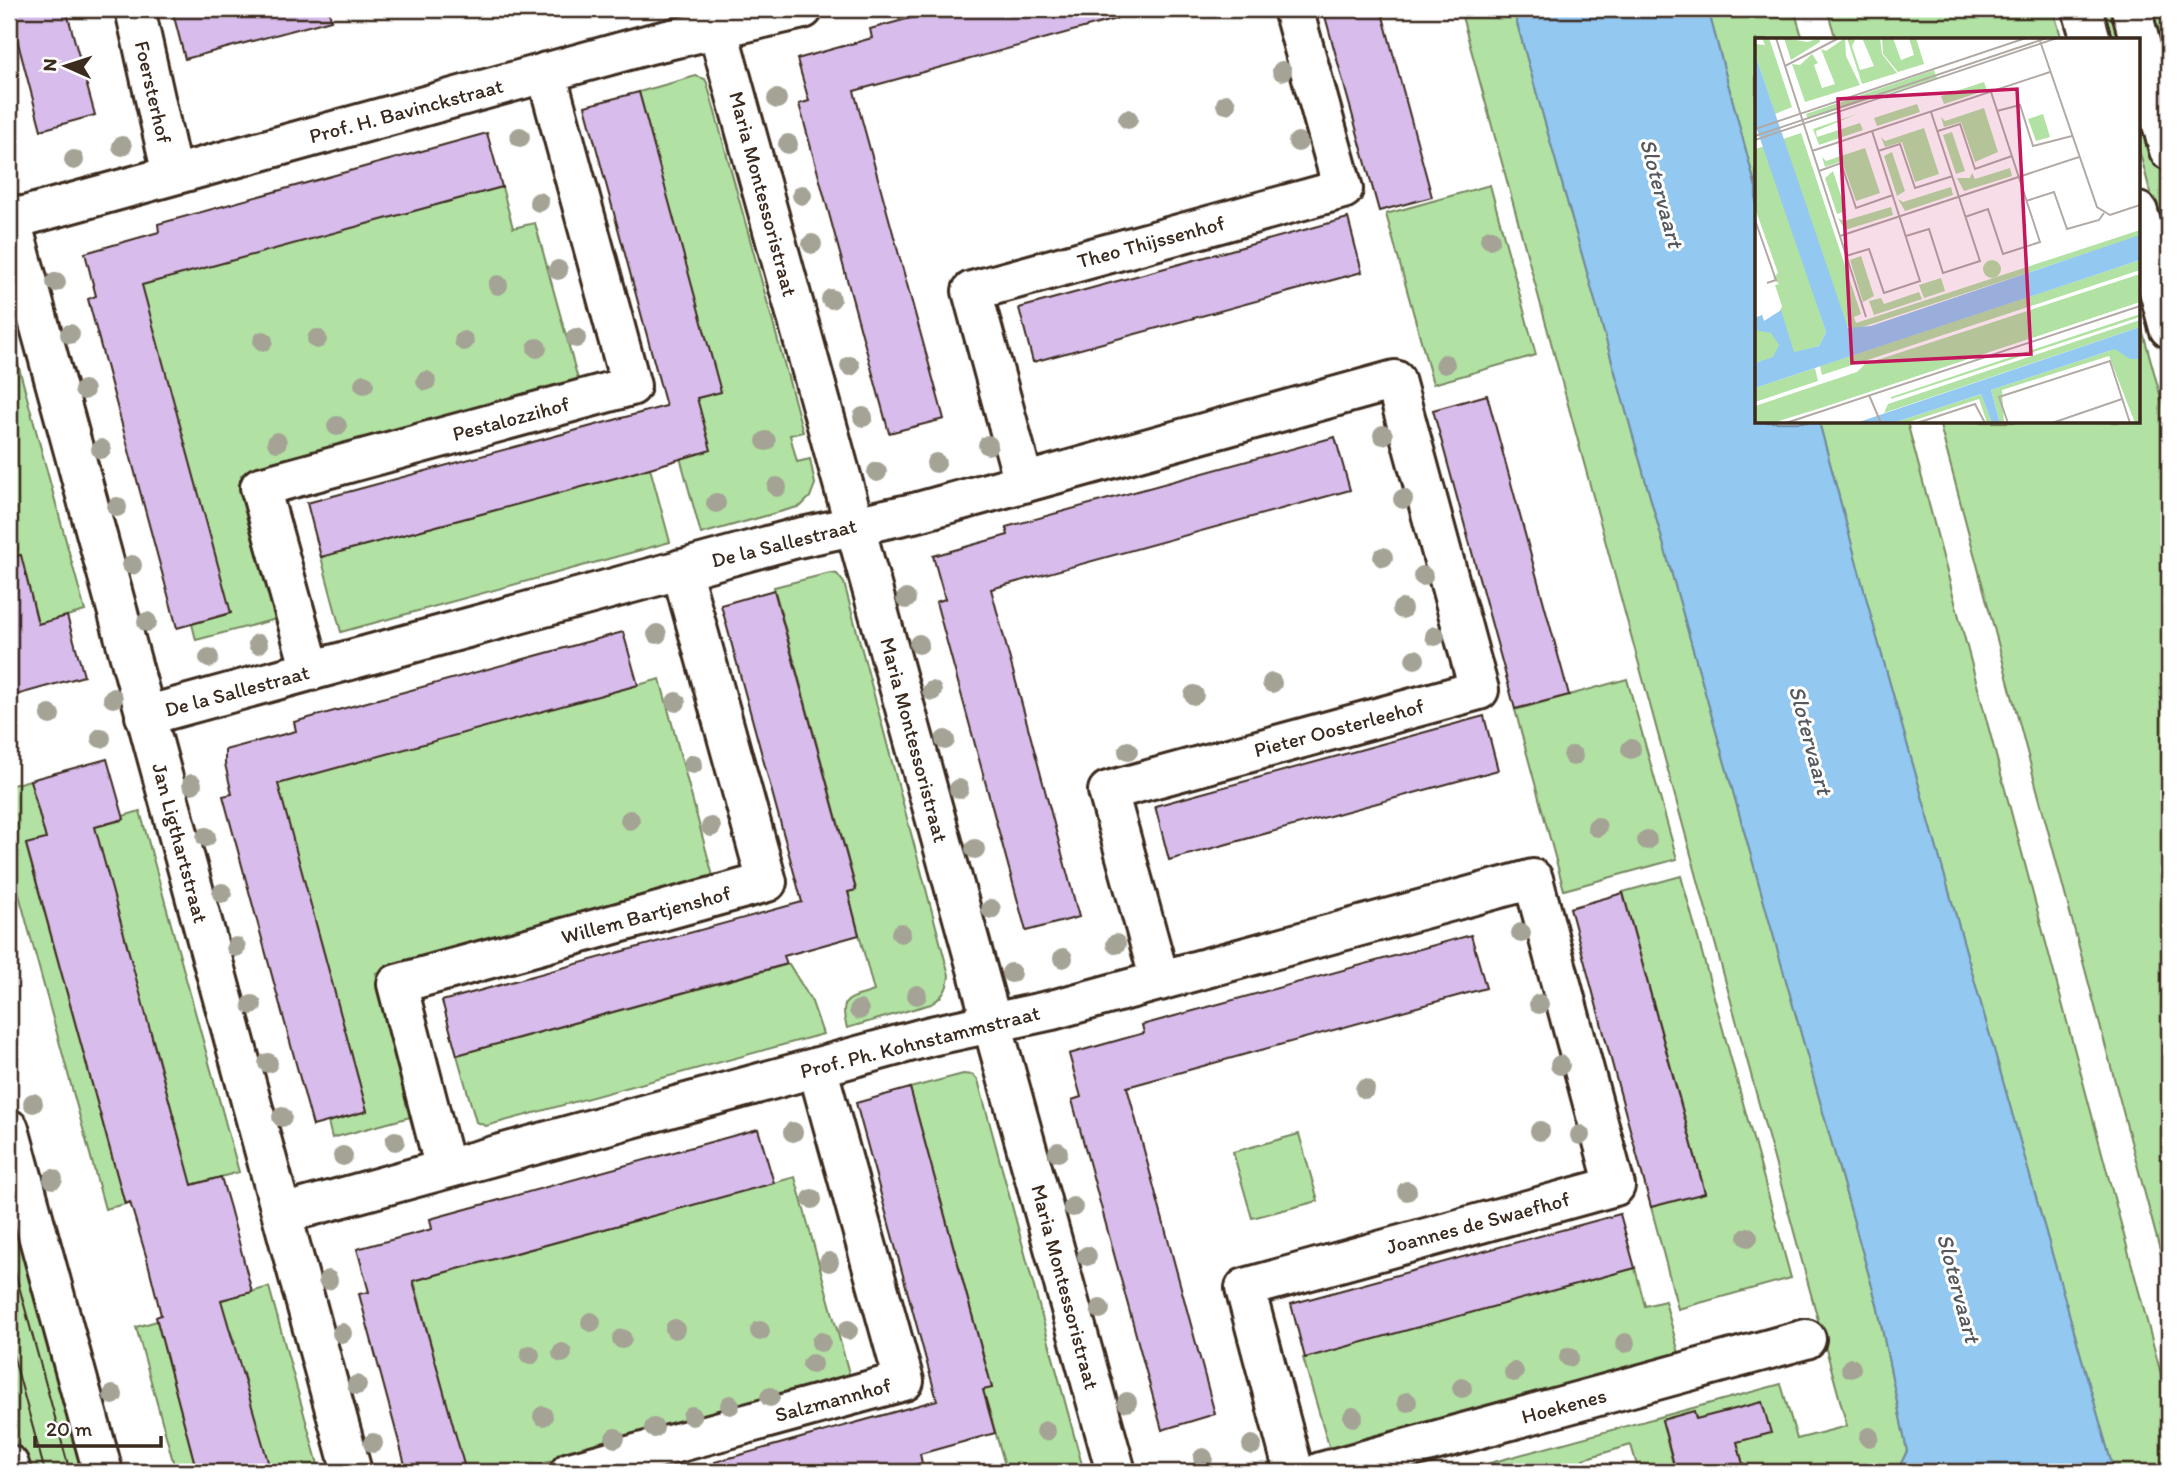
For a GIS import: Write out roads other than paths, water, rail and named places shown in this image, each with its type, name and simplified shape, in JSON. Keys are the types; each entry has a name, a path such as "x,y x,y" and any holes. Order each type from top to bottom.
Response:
{"street":[{"name":"Foersterhof","path":"135,9 172,175"},
{"name":"Prof. H. Bavinckstraat","path":"10,217 650,44 714,19 803,9"},
{"name":"Theo Thijssenhof","path":"1024,483 972,291 1343,189 1293,9"},
{"path":"2082,9 2090,38"},
{"path":"2130,9 2138,38"},
{"name":"Maria Montessoristraat","path":"714,19 1116,1472"},
{"path":"2140,45 2169,150"},
{"name":"Pestalozzihof","path":"311,671 260,486 631,386 546,72"},
{"name":"Jan Ligthartstraat","path":"10,217 352,1472"},
{"path":"2140,219 2169,328"},
{"name":"De la Sallestraat","path":"145,716 793,539 918,512 1395,380 1402,409"},
{"name":"Pieter Oosterleehof","path":"1160,981 1108,791 1479,690 1402,409"},
{"name":"Willem Bartjenshof","path":"445,1169 397,984 767,882 681,569"},
{"name":"Prof. Ph. Kohnstammstraat","path":"282,1214 931,1036 1052,1010 1533,879 1539,905"},
{"name":"Joannes de Swaefhof","path":"1294,1472 1245,1288 1615,1185 1539,905"},
{"name":"Salzmannhof","path":"570,1472 904,1381 817,1067"},
{"path":"9,1129 103,1472"},
{"name":"Hoekenes","path":"1321,1472 1806,1339"},
{"path":"9,1465 11,1472"}],"water":[{"name":"Slotervaart","path":"1513,9 1708,9 1755,184 1755,424 1820,424 1875,631 2114,1472 1897,1472 1907,1451 1877,1304"}],"tram line":[{"path":"9,1250 70,1472"},
{"path":"9,1340 45,1472"}]}
